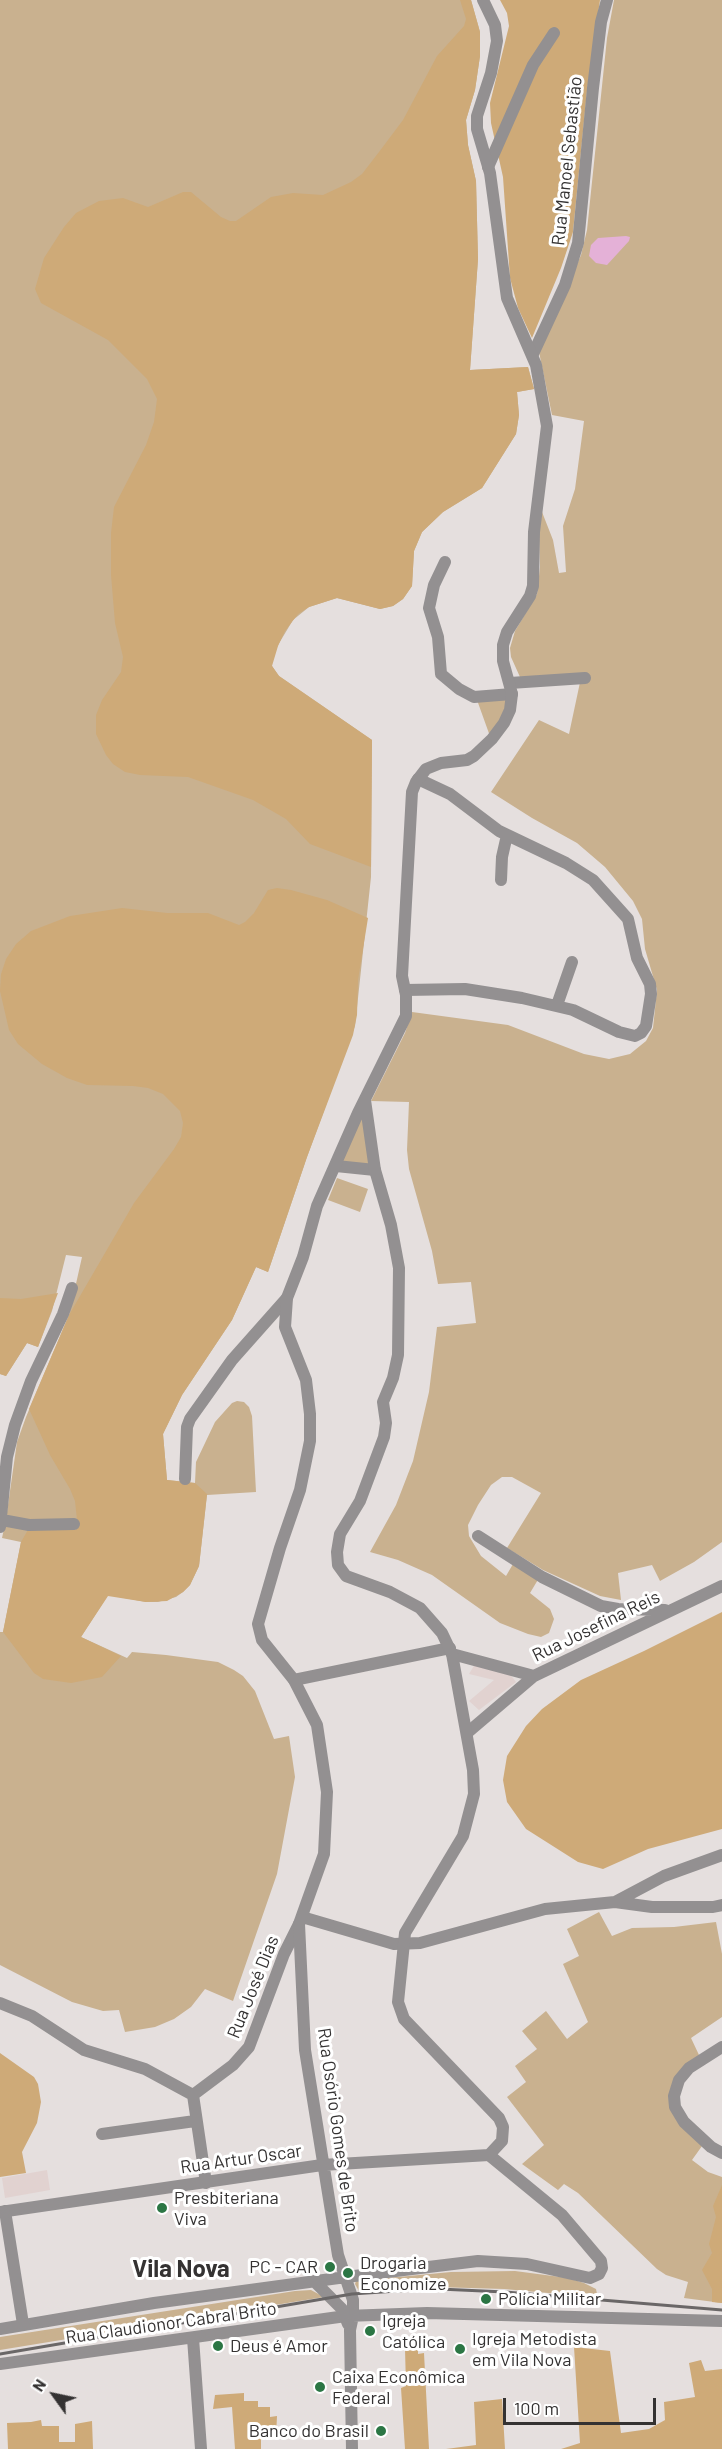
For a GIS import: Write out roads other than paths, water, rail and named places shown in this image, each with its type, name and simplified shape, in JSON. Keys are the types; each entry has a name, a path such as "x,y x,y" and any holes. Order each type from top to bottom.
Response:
{"street":[{"path":"0,2329 314,2281 478,2261 527,2264 592,2278 602,2268 601,2261 562,2215 489,2155 500,2146 503,2138 503,2127 499,2118 411,2028 399,2010 402,1945 408,1925 452,1857 469,1820 474,1794 473,1770 451,1651 442,1633 420,1608 390,1592 346,1576 338,1565 337,1542 360,1502 382,1445 386,1430 384,1398 393,1378 398,1355 399,1268 391,1225 375,1170 365,1100 389,1047 405,1019 405,990 402,971 412,797 418,779 431,766 467,760 484,748 506,720 511,704 511,689 503,661 503,645 507,632 527,601 533,586 534,532 547,431 535,359 507,298 488,167 479,136 477,116 493,64 497,41 495,25 483,0"},
{"name":"Rua Manoel Sebastião","path":"535,359 565,285 578,243 593,88 607,0"},
{"path":"488,167 533,65 555,33"},
{"path":"444,562 434,585 429,608 438,638 441,674 459,689 474,697 585,678"},
{"path":"405,990 465,989 504,994 557,1005 586,1015 619,1032 637,1035 646,1026 651,989 637,958 628,919 593,879 566,863 507,835 450,795 418,779"},
{"path":"501,880 502,857 507,835"},
{"path":"557,1005 572,962"},
{"name":"Rua Osório Gomes de Brito","path":"352,2449 350,2316 353,2300 338,2255 305,2050 301,1921 324,1854 327,1792 317,1725 294,1680 262,1640 258,1624 279,1548 300,1490 310,1441 306,1380 285,1327 287,1299 303,1257 317,1206 365,1100"},
{"path":"336,1166 375,1170"},
{"path":"72,1288 63,1314 23,1401 15,1425 6,1467 1,1524 74,1524"},
{"path":"185,1479 187,1427 190,1419 236,1355 287,1299"},
{"path":"478,1536 542,1577 601,1606 618,1609 670,1610"},
{"name":"Rua Josefina Reis","path":"467,1733 534,1676 722,1586"},
{"path":"294,1680 451,1651 534,1676"},
{"path":"615,1902 664,1876 722,1855"},
{"path":"301,1921 402,1945 420,1943 545,1909 615,1902 670,1908 722,1905"},
{"name":"Rua José Dias","path":"193,2095 233,2065 249,2047 284,1953 301,1921"},
{"path":"0,2003 32,2016 84,2050 145,2069 193,2095 195,2121 206,2182"},
{"path":"722,2047 689,2068 679,2080 674,2096 677,2112 684,2122 711,2147 722,2153"},
{"path":"102,2134 195,2121"},
{"name":"Rua Artur Oscar","path":"3,2211 322,2165 489,2155"},
{"path":"3,2211 23,2324"},
{"path":"314,2281 350,2316"},
{"name":"Rua Claudionor Cabral Brito","path":"0,2364 350,2316 428,2313 722,2321"},
{"path":"193,2338 201,2449"}],"railway":[{"path":"0,2354 352,2294 412,2290 505,2292 722,2310"}],"place":[{"name":"Presbiteriana Viva","path":"162,2208"},
{"name":"PC - CAR","path":"330,2267"},
{"name":"Drogaria Economize","path":"348,2273"},
{"name":"Polícia Militar","path":"486,2299"},
{"name":"Igreja Católica","path":"370,2331"},
{"name":"Deus é Amor","path":"218,2346"},
{"name":"Igreja Metodista em Vila Nova","path":"460,2349"},
{"name":"Caixa Econômica Federal","path":"320,2387"},
{"name":"Banco do Brasil","path":"381,2431"}],"district":[{"name":"Vila Nova","path":"181,2269"}]}
